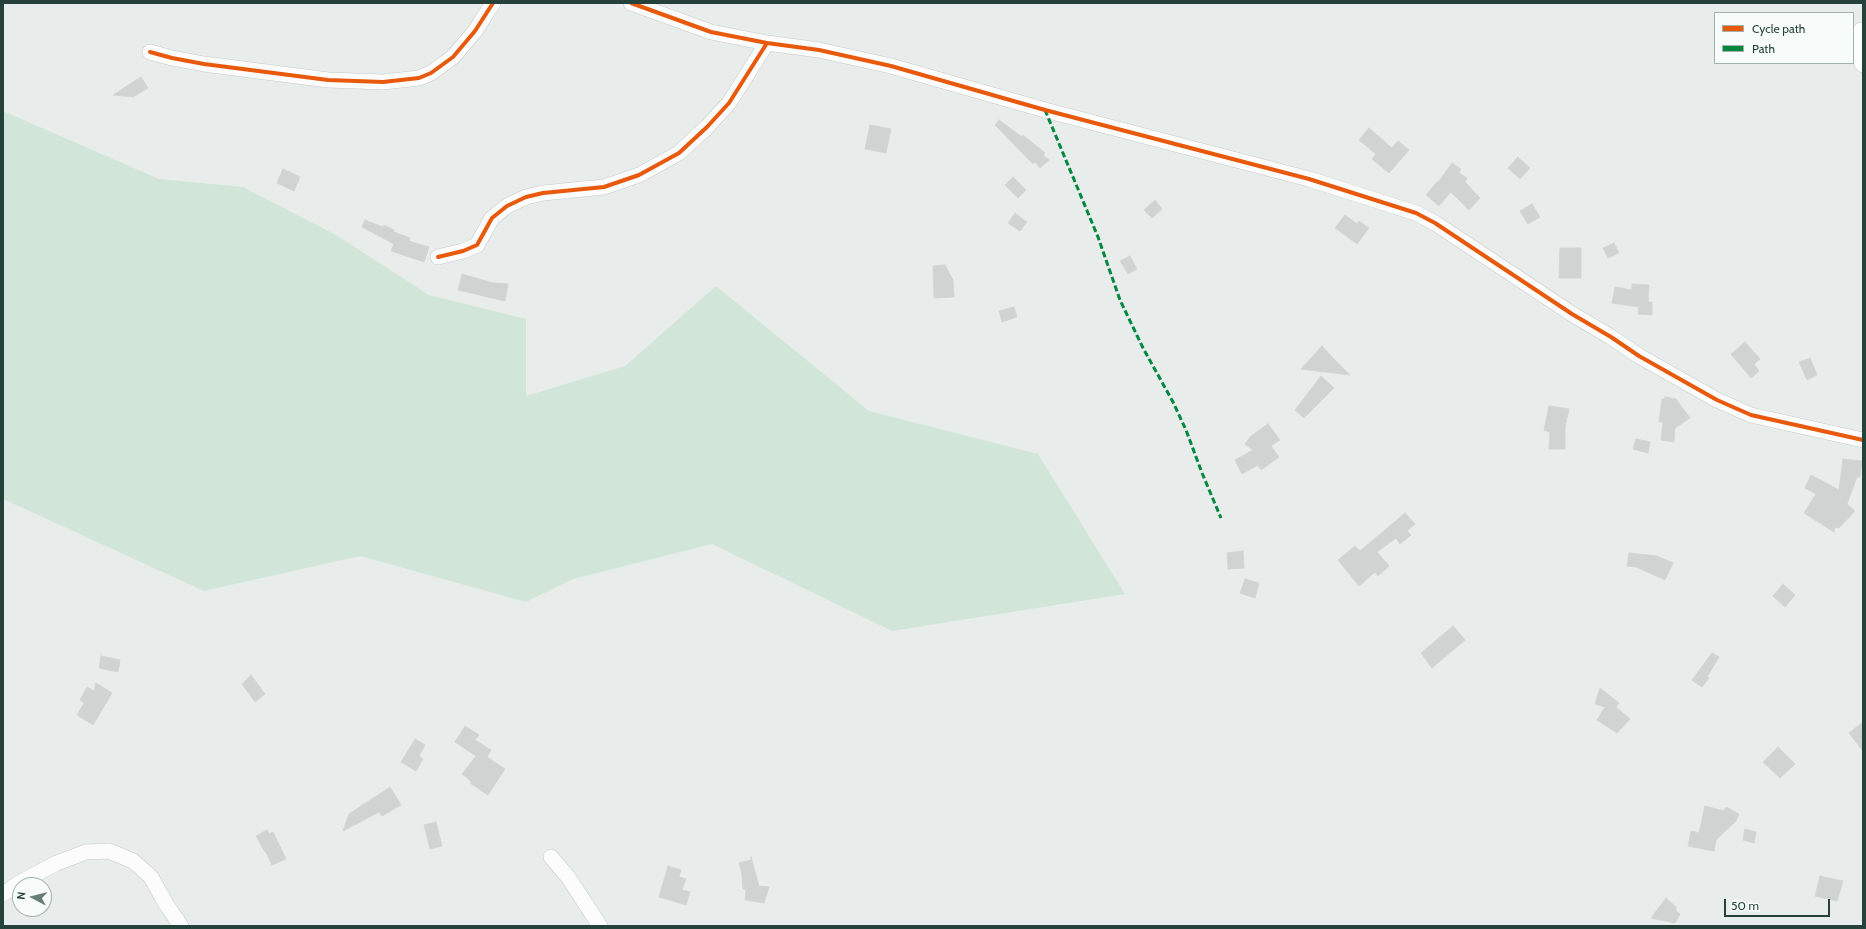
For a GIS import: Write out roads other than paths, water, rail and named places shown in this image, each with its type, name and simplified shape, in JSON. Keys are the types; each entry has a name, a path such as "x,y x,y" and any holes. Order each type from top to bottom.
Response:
{"street":[{"path":"150,52 204,64 328,80 383,82 419,78 431,73 454,56 475,31 493,3"},
{"path":"631,3 712,32 767,43 819,50 892,66 1045,110 1309,179 1416,214 1435,224 1639,356 1717,400 1751,415 1863,440"},
{"path":"1863,30 1861,30 1857,43 1859,58 1863,65"},
{"path":"438,257 463,251 477,245 492,218 507,206 526,197 543,193 604,187 639,174 679,153 707,127 729,102 767,43"},
{"path":"3,894 19,883 57,863 86,852 109,851 133,861 151,877 166,904 181,926"},
{"path":"551,856 568,877 600,926"}]}
